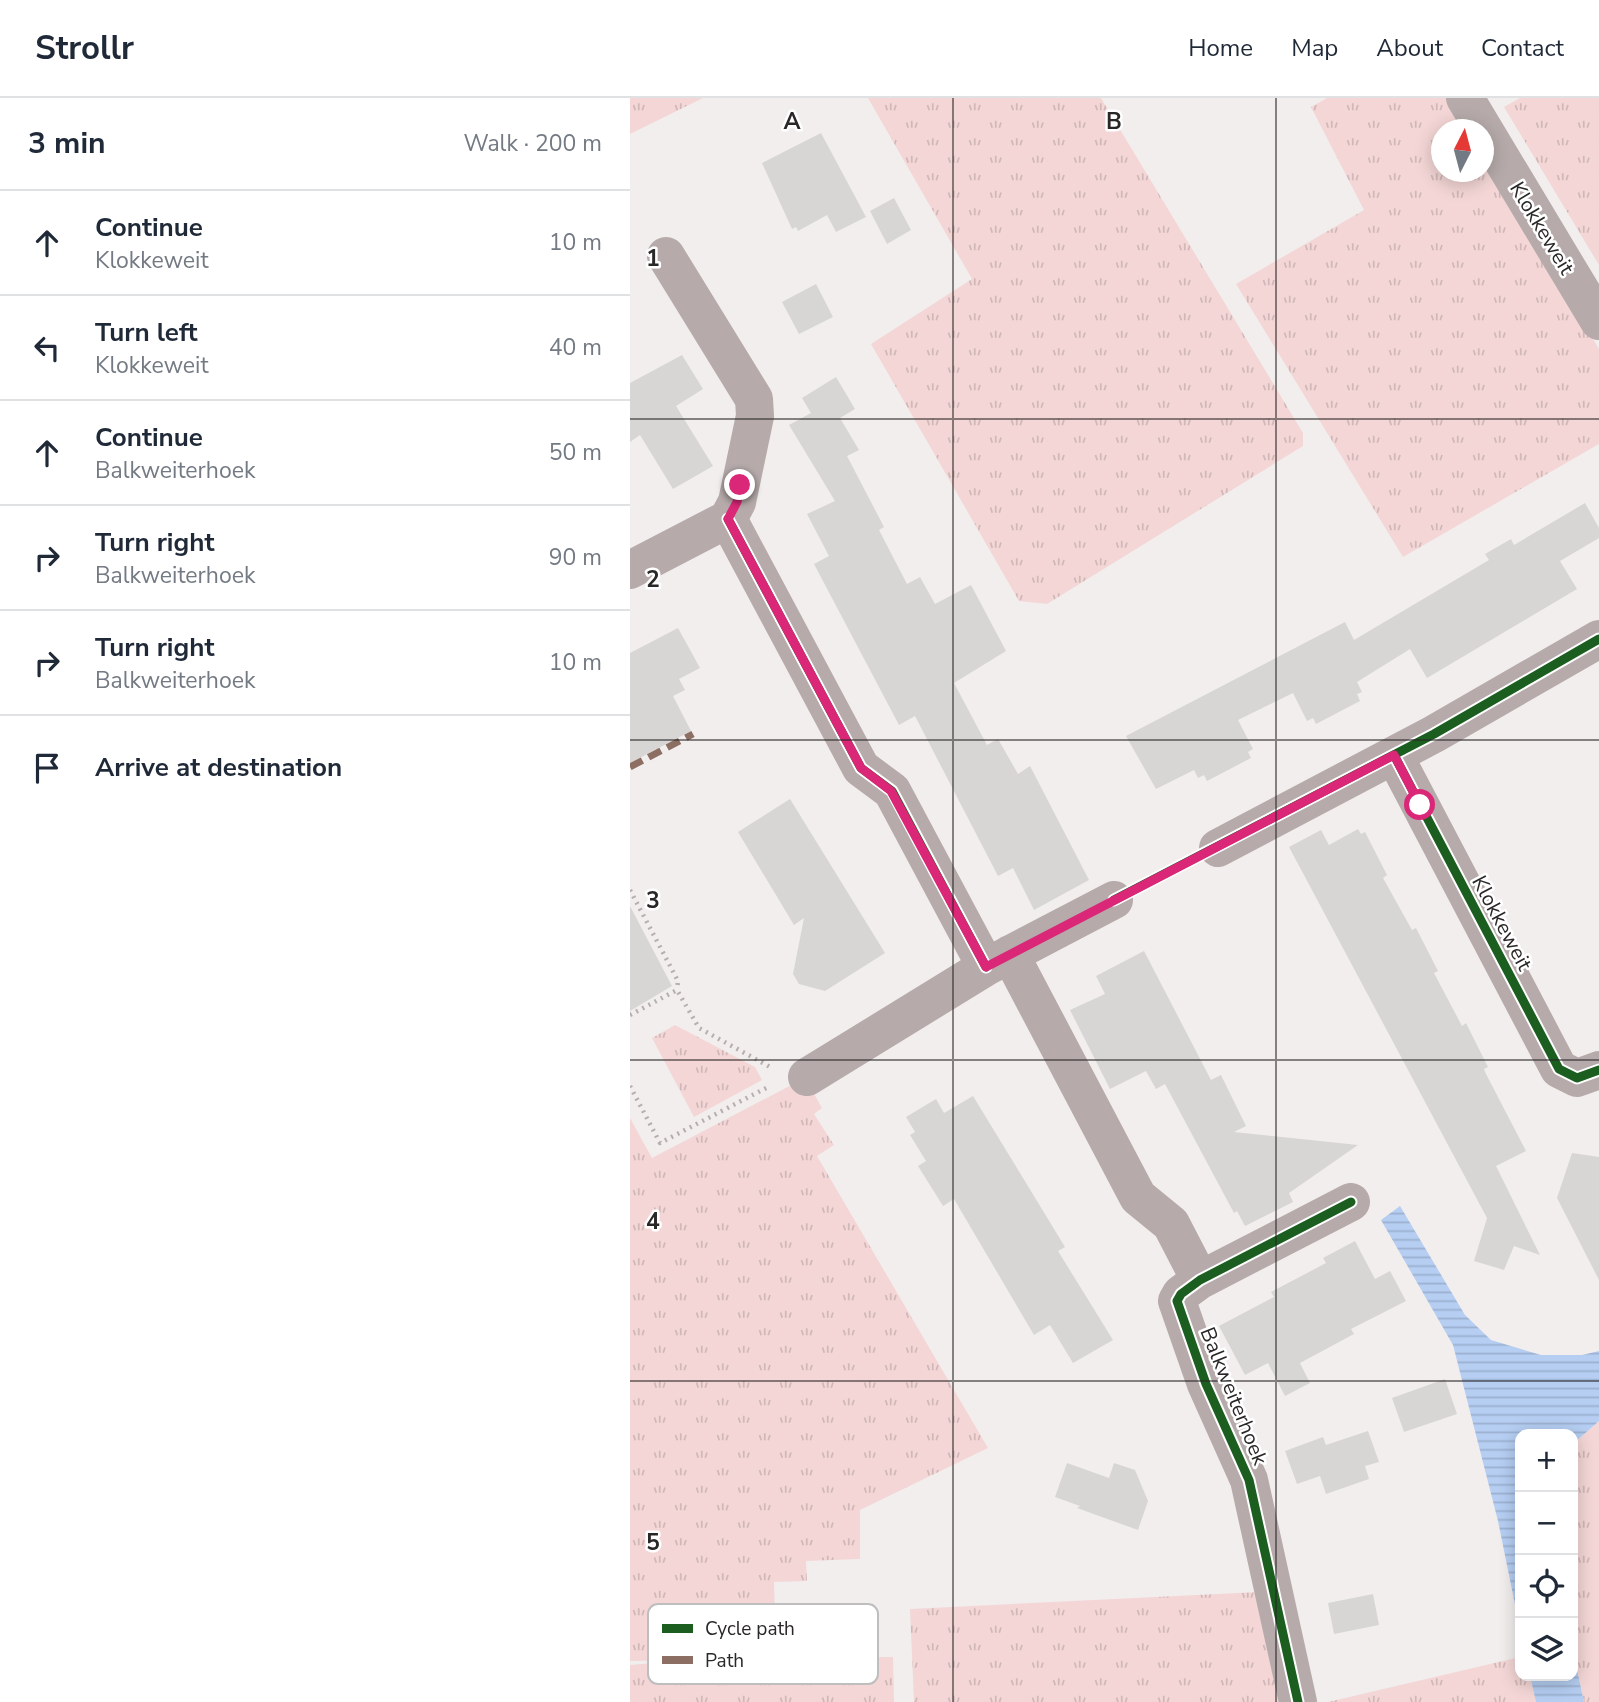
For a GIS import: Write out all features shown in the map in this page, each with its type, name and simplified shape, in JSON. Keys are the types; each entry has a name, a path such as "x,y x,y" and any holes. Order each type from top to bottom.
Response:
{"street":[{"name":"Klokkeweit","path":"1465,98 1599,321"},
{"path":"630,570 728,519 737,502 755,415 754,399 666,256"},
{"path":"728,519 861,768 891,791 998,961 1138,1197 1171,1224 1200,1280"},
{"path":"1218,848 1394,755 1599,639"},
{"name":"Klokkeweit","path":"1394,755 1559,1069 1577,1077 1599,1070"},
{"path":"788,1077 1114,900"},
{"name":"Balkweiterhoek","path":"1298,1702 1249,1480 1206,1384 1190,1331 1177,1305 1181,1294 1200,1280 1351,1202"}],"path":[{"path":"630,890 678,981 677,990 699,1028 788,1077"},
{"path":"630,1015 677,990"},
{"path":"630,1086 660,1143 788,1077"}],"green space":[{"path":"630,98 703,98 630,134"},
{"path":"868,98 1101,98 1303,433 1303,446 1047,604 1019,601 871,344 972,279"},
{"path":"1327,98 1449,98 1461,119 1431,119 1431,182 1494,182 1494,173 1599,349 1599,444 1403,557 1236,284 1364,210 1311,107"},
{"path":"1520,98 1599,98 1599,265 1504,107"},
{"path":"675,1025 755,1067 762,1080 694,1117 652,1038"},
{"path":"799,1081 813,1092 822,1108 814,1114 834,1145 817,1156 988,1448 860,1510 860,1559 806,1561 807,1581 774,1582 775,1604 648,1604 648,1661 630,1661 630,1118 652,1158"},
{"path":"1599,1421 1599,1702 1584,1702 1578,1674 1578,1440"},
{"path":"1259,1592 1285,1702 914,1702 910,1609"},
{"path":"878,1657 893,1657 894,1702 630,1702 630,1665 648,1663 648,1684 878,1684"},
{"path":"1515,1658 1515,1681 1531,1681 1536,1702 1328,1702"}],"water":[{"path":"1400,1206 1465,1315 1491,1340 1541,1355 1582,1355 1599,1351 1599,1421 1578,1440 1578,1429 1515,1429 1515,1604 1498,1521 1453,1345 1381,1220"},
{"path":"1578,1674 1584,1702 1536,1702 1531,1681 1578,1681"}],"building":[{"path":"821,133 866,217 836,232 827,215 798,231 796,227 792,229 762,163"},
{"path":"894,198 911,230 887,244 870,211"},
{"path":"816,284 833,317 799,334 782,302"},
{"path":"682,355 703,389 676,406 713,466 673,489 640,435 630,442 630,383"},
{"path":"836,377 855,409 840,418 859,450 847,456 884,527 879,530 907,584 920,577 935,604 971,585 1006,651 954,683 987,745 998,739 1018,774 1030,766 1089,880 1034,910 1013,868 998,876 915,716 899,725 814,564 829,556 807,514 835,501 789,425 811,413 802,398"},
{"path":"1585,503 1599,528 1599,538 1560,561 1577,589 1427,678 1410,649 1357,682 1362,692 1357,694 1360,701 1316,724 1313,718 1307,721 1293,693 1238,720 1253,749 1248,752 1251,758 1207,781 1204,775 1198,778 1194,770 1156,789 1126,736 1345,622 1354,640 1489,560 1485,554 1511,539 1514,545"},
{"path":"678,628 700,668 679,679 685,690 673,696 691,731 630,763 630,653"},
{"path":"790,799 885,953 825,991 799,984 793,974 804,918 794,925 738,832"},
{"path":"1358,829 1361,834 1365,832 1387,875 1383,878 1412,930 1416,928 1438,971 1434,973 1462,1026 1466,1023 1488,1067 1484,1069 1486,1074 1526,1151 1496,1166 1540,1255 1514,1246 1504,1270 1474,1261 1487,1218 1289,847 1321,830 1329,845"},
{"path":"630,906 672,986 630,1011"},
{"path":"1144,951 1211,1080 1221,1075 1246,1126 1234,1132 1358,1145 1289,1193 1293,1202 1245,1226 1237,1211 1234,1213 1165,1084 1156,1089 1146,1071 1110,1089 1070,1010 1105,994 1096,976"},
{"path":"973,1096 1065,1247 1058,1251 1113,1340 1073,1363 1050,1325 1034,1335 954,1199 943,1206 918,1166 926,1161 910,1135 915,1132 906,1117 936,1099 944,1113"},
{"path":"1572,1153 1599,1157 1599,1280 1557,1198"},
{"path":"1355,1241 1375,1279 1390,1271 1406,1301 1351,1329 1354,1334 1300,1363 1310,1383 1285,1396 1268,1363 1245,1375 1219,1326 1274,1297 1271,1292 1326,1263 1323,1258"},
{"path":"1445,1379 1457,1414 1404,1432 1392,1398"},
{"path":"1368,1431 1379,1462 1365,1466 1369,1479 1326,1494 1320,1476 1297,1484 1285,1451 1323,1437 1326,1445"},
{"path":"1067,1463 1109,1478 1114,1463 1135,1470 1148,1501 1138,1530 1055,1497"},
{"path":"1373,1594 1379,1625 1334,1634 1328,1603"}],"marked path":[{"path":"630,767 693,734"}],"cycle path":[{"path":"728,519 861,768 892,791 986,967"},
{"path":"1114,900 1434,734 1599,639"},
{"path":"1394,755 1559,1069 1577,1078 1599,1070"},
{"path":"1298,1702 1249,1480 1206,1384 1177,1301 1181,1294 1200,1280 1351,1202"}],"route":[{"path":"740,485 737,502 728,519 861,768 888,786 986,967 1394,755 1420,805"}]}
